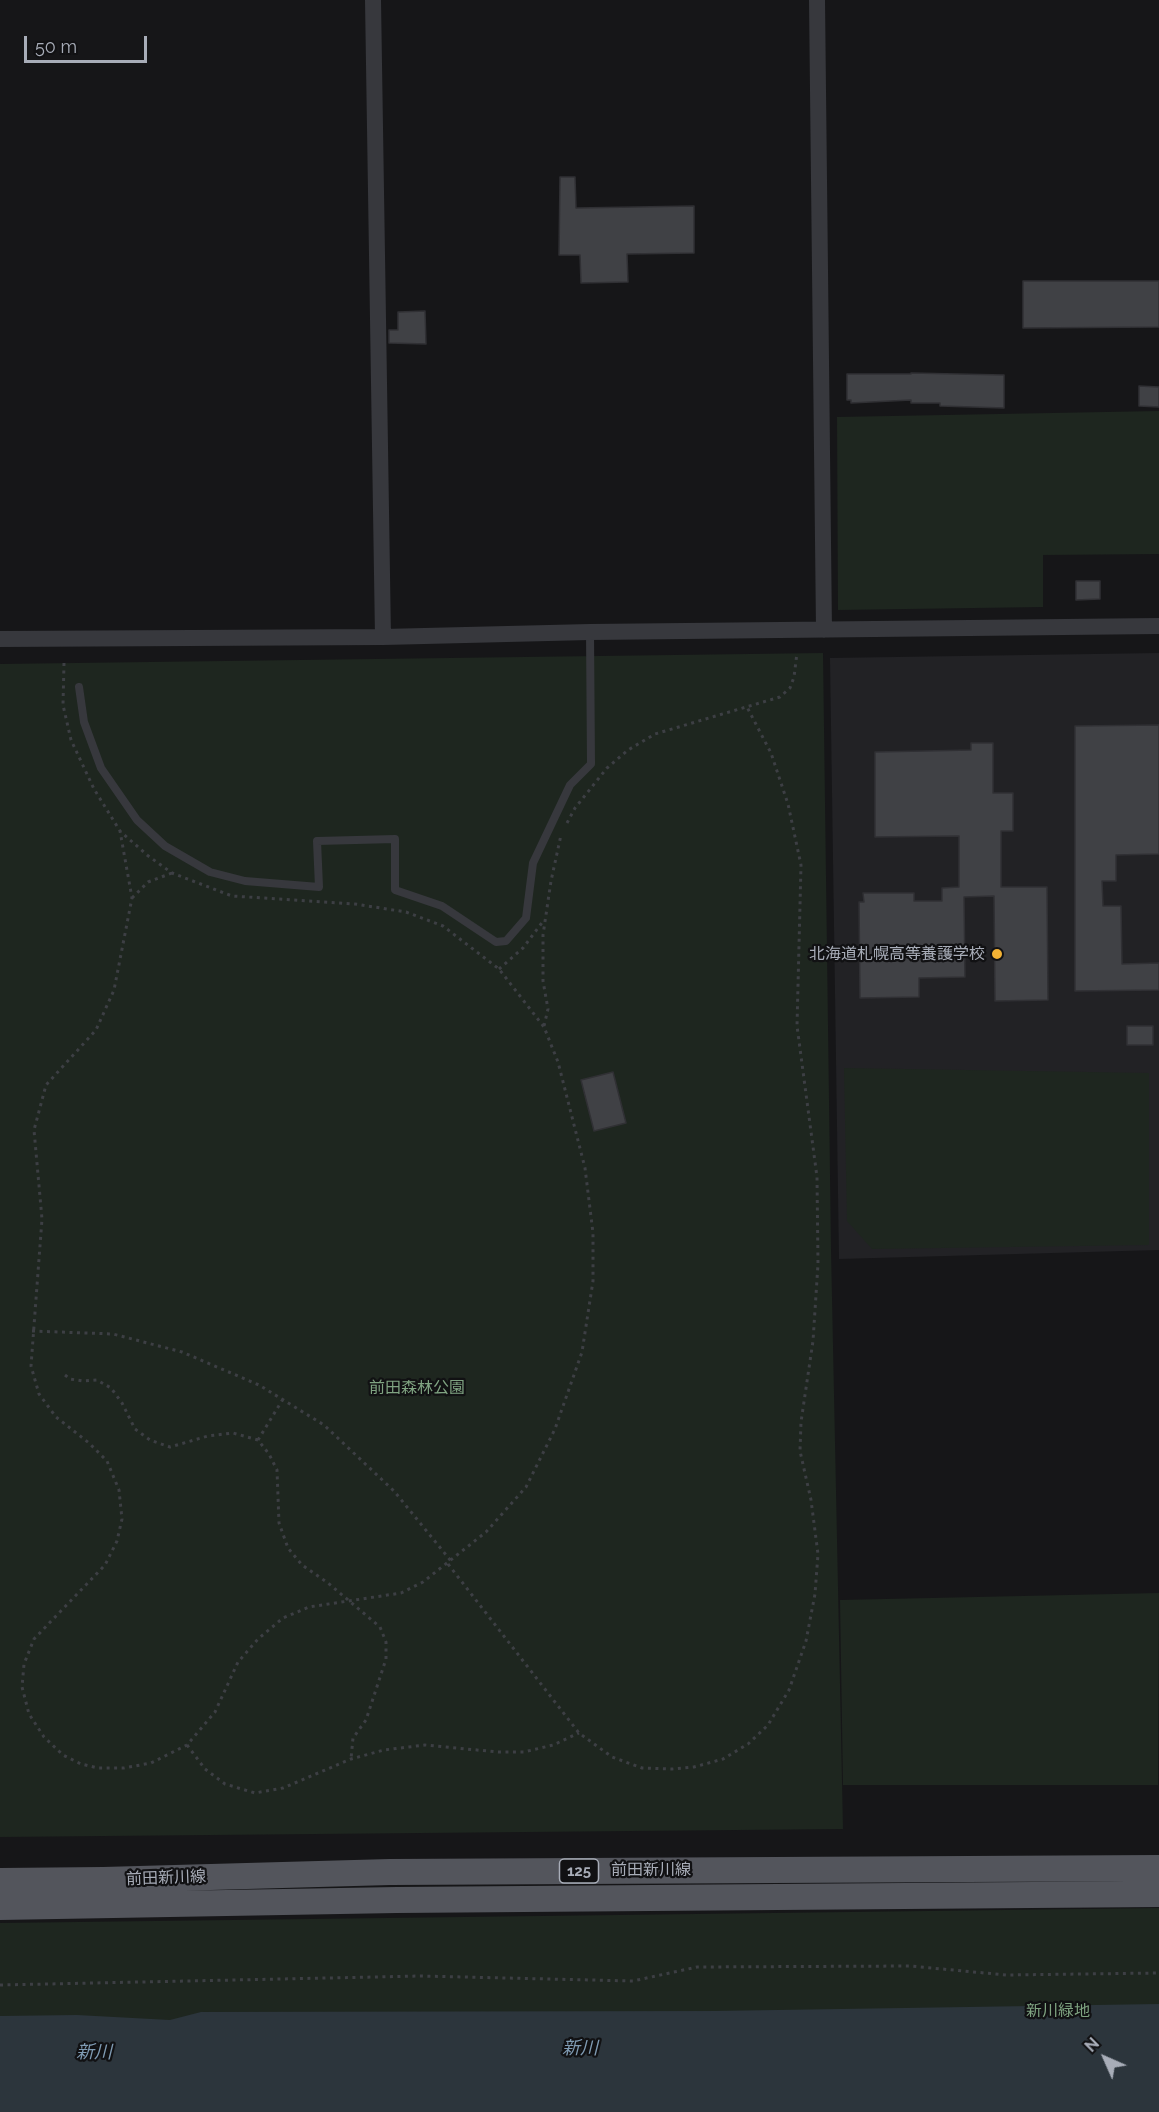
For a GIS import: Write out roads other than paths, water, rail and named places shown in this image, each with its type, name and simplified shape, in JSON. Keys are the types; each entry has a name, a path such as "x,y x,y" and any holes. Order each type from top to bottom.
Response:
{"main road":[{"name":"前田新川線","path":"0,1881 402,1872 1159,1868"},
{"name":"前田新川線","path":"0,1907 421,1900 1159,1894"}],"street":[{"path":"373,0 383,637"},
{"path":"817,0 824,630"},
{"path":"0,639 383,637 590,632 1159,626"}],"lane":[{"path":"79,687 84,722 101,768 137,820 165,846 210,872 245,881 319,887 317,841 395,839 396,890 442,906 496,942 506,941 526,918 533,863 570,784 591,764 590,632"}],"water":[{"name":"新川","path":"1159,2004 1159,2112 0,2112 0,2016 77,2015 170,2020 201,2012 713,2011"}],"place":[{"name":"北海道札幌高等養護学校","path":"997,954"}],"park label":[{"name":"前田森林公園","path":"417,1388"},
{"name":"新川緑地","path":"1058,2011"}]}
